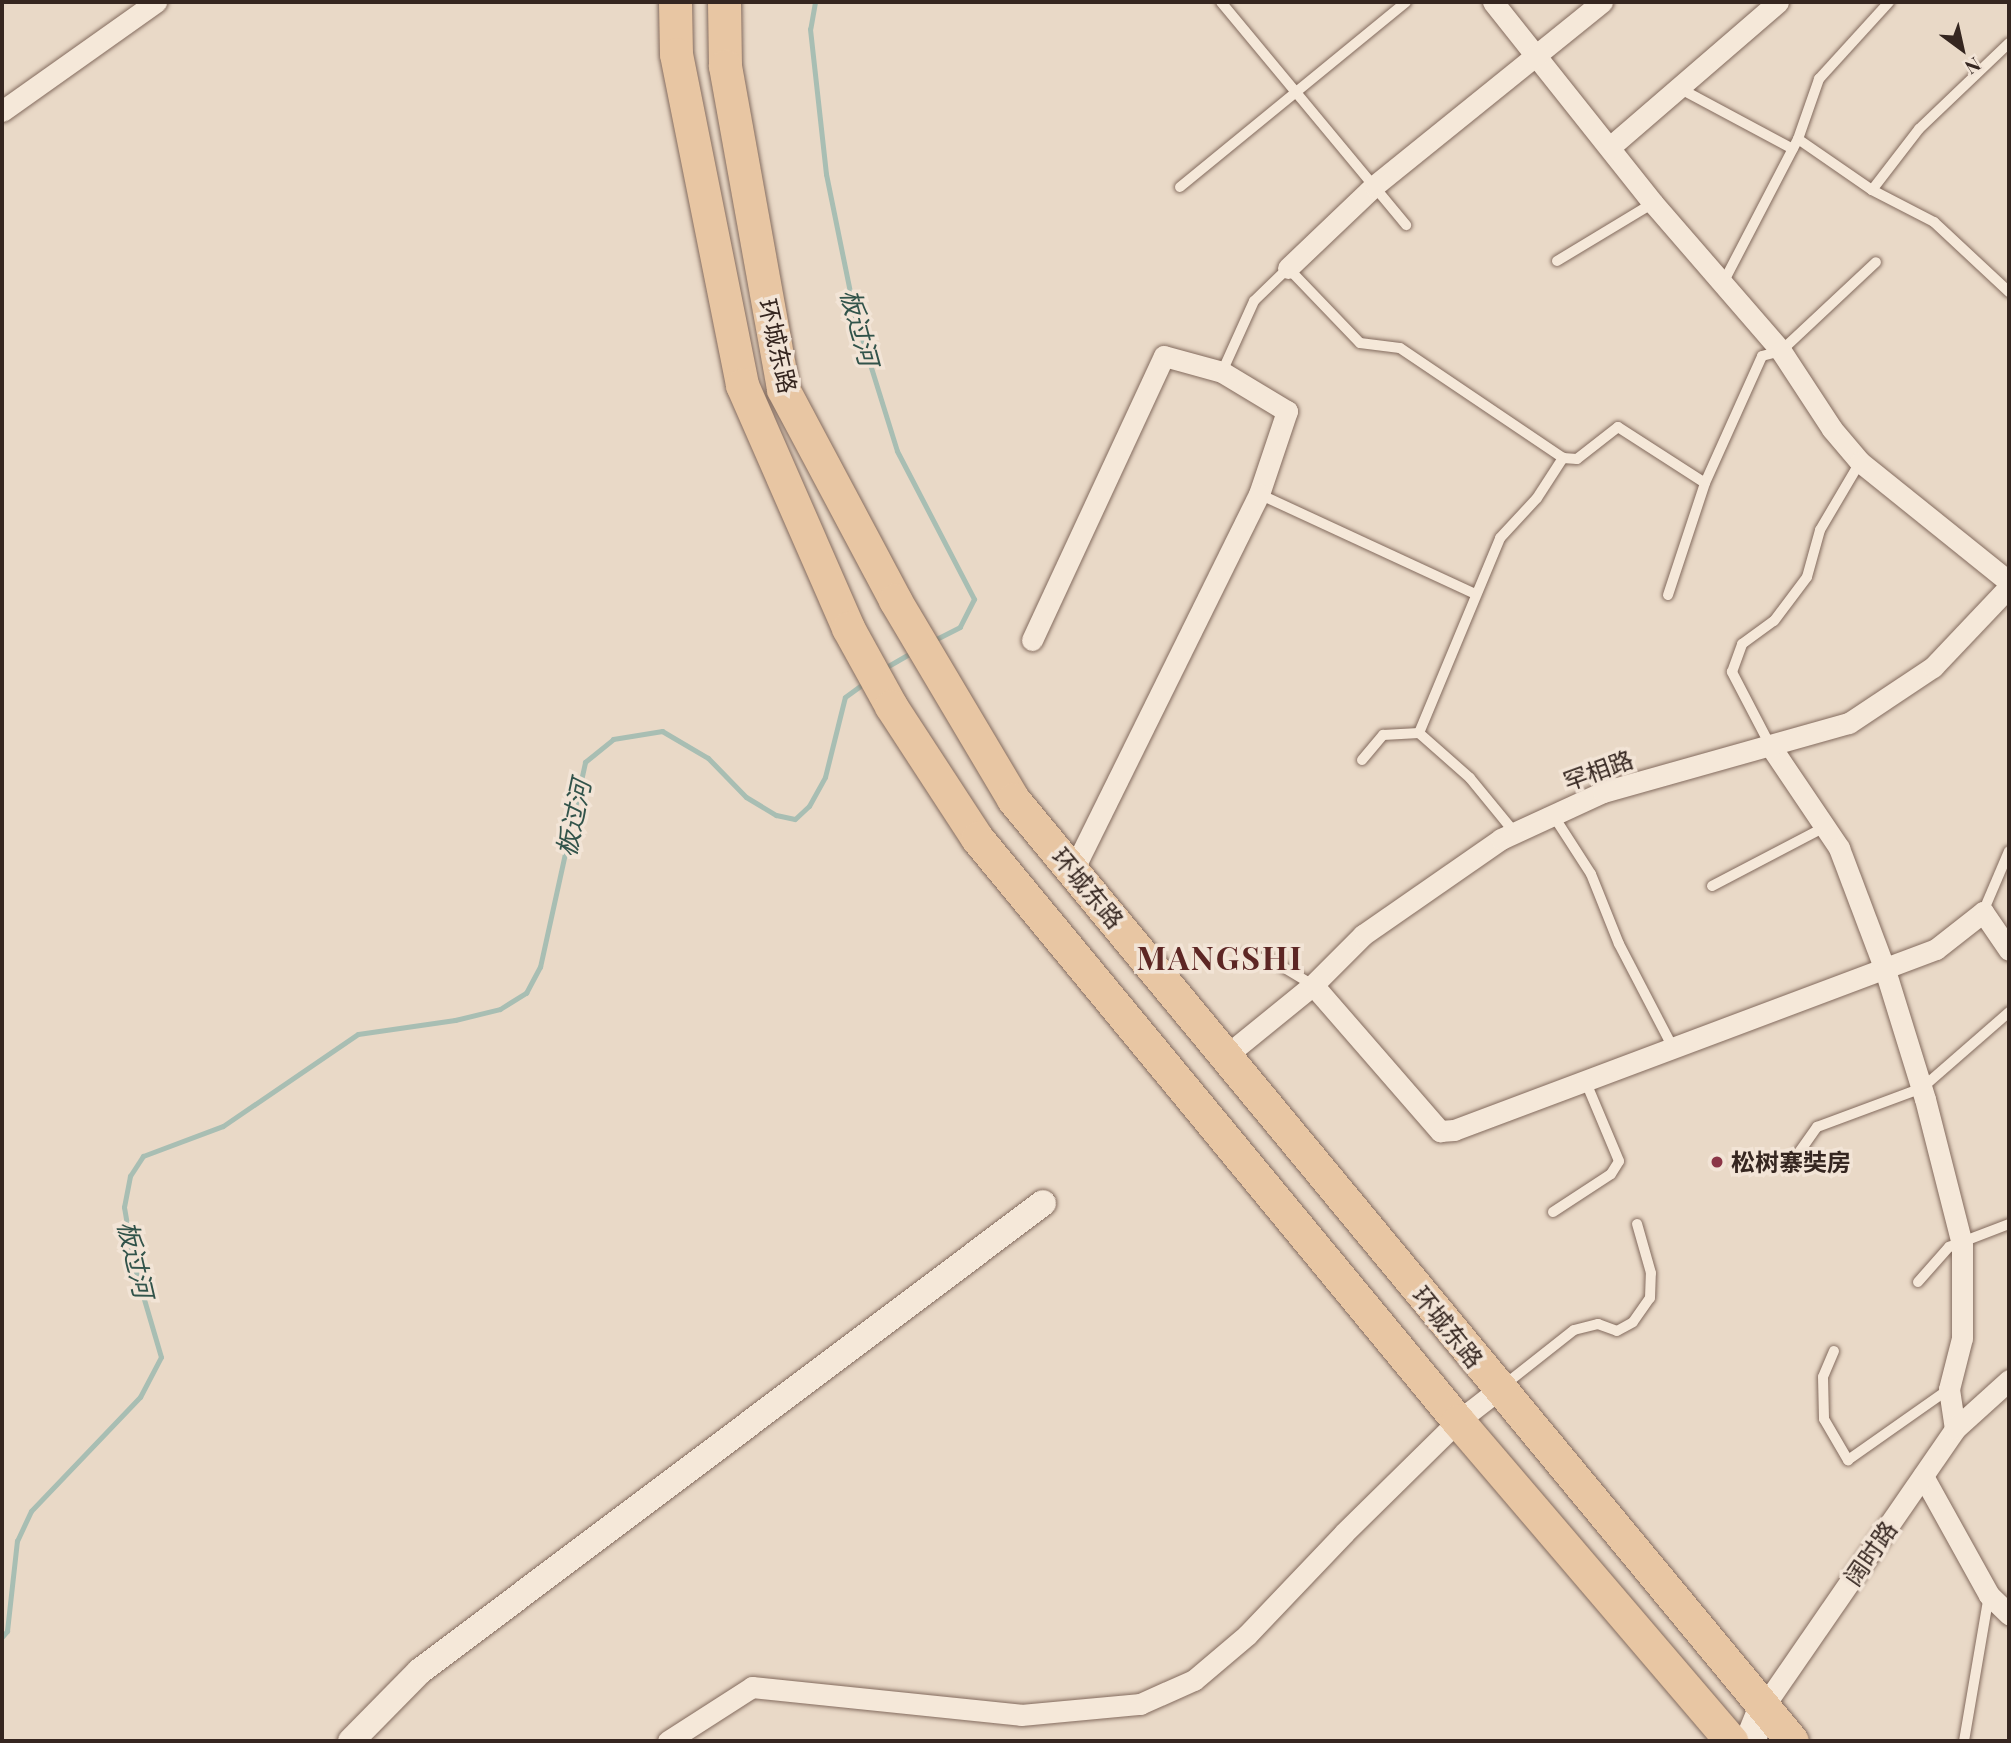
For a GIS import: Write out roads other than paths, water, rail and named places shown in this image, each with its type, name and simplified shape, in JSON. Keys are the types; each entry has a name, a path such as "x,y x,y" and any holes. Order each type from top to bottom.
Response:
{"main road":[{"name":"环城东路","path":"675,2 676,54 742,385 848,628 891,706 977,838 1458,1421 1731,1741"},
{"name":"环城东路","path":"724,2 725,66 783,389 895,600 1013,799 1228,1054 1498,1390 1792,1741"},
{"name":"阔时路","path":"1750,1741 1764,1706"}],"street":[{"path":"2,111 156,2"},
{"path":"1493,2 1653,202 1781,351 1832,429 1860,462 2009,582"},
{"path":"1288,268 1374,186 1602,2"},
{"path":"1610,147 1778,2"},
{"path":"1032,640 1164,355 1222,372 1287,411 1259,494 1073,870"},
{"name":"罕相路","path":"1228,1054 1313,985 1363,935 1515,833 1603,792 1849,723 1942,659 2009,587"},
{"path":"1771,747 1839,848 1885,970 1922,1088 1962,1244 1962,1338 1949,1389 1955,1429"},
{"path":"1313,985 1440,1131 1454,1130 1672,1046 1885,970 1936,949 1983,912 2009,950"},
{"path":"351,1741 421,1671 1043,1203"},
{"name":"阔时路","path":"1764,1706 1955,1429 2009,1380"},
{"path":"668,1741 752,1687 1021,1715 1140,1704 1194,1680 1247,1635 1458,1421 1498,1390"},
{"path":"1923,1476 1989,1595 2009,1615"}],"lane":[{"path":"1222,2 1406,225"},
{"path":"1180,187 1406,2"},
{"path":"1723,283 1796,144 1819,79 1889,2"},
{"path":"1872,190 1919,130 2009,43"},
{"path":"1679,88 1796,144 1872,190 1934,222 2009,292"},
{"path":"1557,261 1653,202"},
{"path":"1668,595 1705,483 1762,356 1781,351 1876,262"},
{"path":"1222,372 1254,301 1288,268 1360,343 1400,348 1563,458 1577,460 1618,427 1705,483"},
{"path":"1419,733 1500,538 1537,498 1563,458"},
{"path":"1771,747 1732,671 1742,644 1774,621 1807,577 1820,530 1860,462"},
{"path":"1259,494 1475,594"},
{"path":"1362,760 1382,735 1419,733 1470,778 1515,833"},
{"path":"1553,815 1591,874 1619,944 1672,1046"},
{"path":"1712,886 1825,827"},
{"path":"1983,912 2009,852"},
{"path":"1242,955 1273,961 1313,985"},
{"path":"1793,1161 1817,1127 1922,1088 2009,1012"},
{"path":"1553,1212 1611,1174 1619,1161 1585,1080"},
{"path":"1498,1390 1574,1330 1598,1324 1617,1331 1633,1322 1650,1298 1651,1273 1637,1224"},
{"path":"1918,1282 1949,1247 2009,1224"},
{"path":"1834,1351 1823,1377 1824,1419 1848,1460 1949,1389"},
{"path":"1964,1741 1989,1595"}],"waterway":[{"name":"板过河","path":"815,2 810,29 826,174 855,316 897,451 974,599 960,627 932,641"},
{"name":"板过河","path":"883,669 914,651"},
{"name":"板过河","path":"2,1637 7,1631 17,1541 31,1511 140,1397 161,1357 134,1265 124,1207 130,1176 143,1156 223,1126 358,1034 455,1020 500,1009 526,993 540,967 585,762 613,739 662,731 708,758 746,797 776,815 795,819 809,806 825,777 845,697 864,683"}],"place":[{"name":"松树寨奘房","path":"1717,1162"}],"district":[{"name":"MANGSHI","path":"1220,957"}]}
